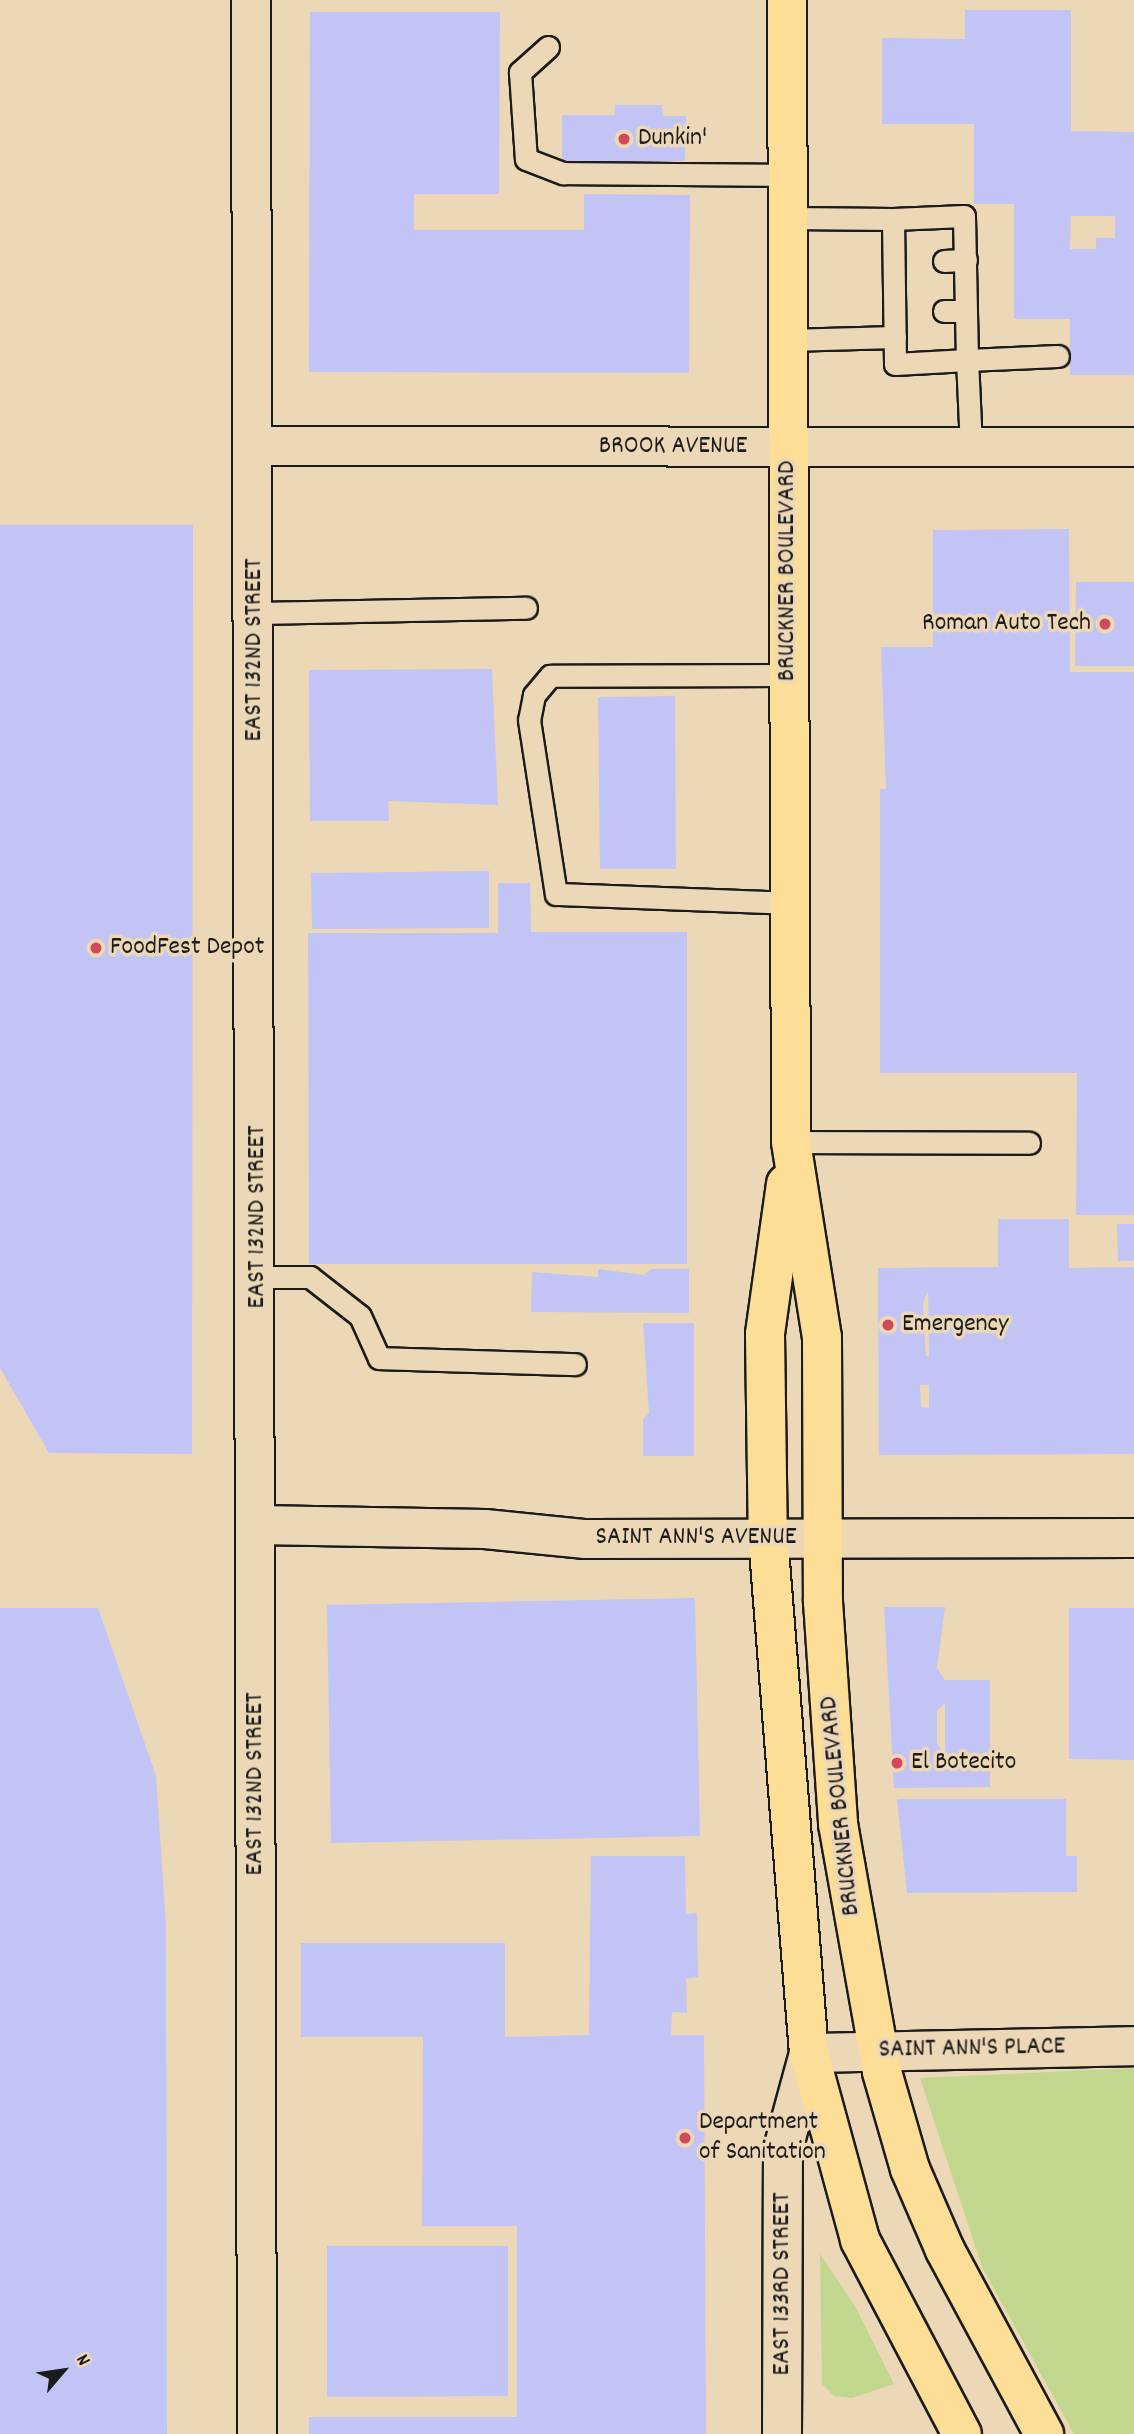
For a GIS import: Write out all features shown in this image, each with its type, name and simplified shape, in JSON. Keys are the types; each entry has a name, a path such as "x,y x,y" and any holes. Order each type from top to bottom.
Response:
{"main road":[{"name":"BRUCKNER BOULEVARD","path":"787,0 791,1142 765,1334 768,1537 809,2053 860,2240 962,2434"},
{"name":"BRUCKNER BOULEVARD","path":"791,1142 822,1337 823,1538 838,1824 878,2051 925,2208 1044,2434"}],"street":[{"name":"EAST 132ND STREET","path":"251,0 258,1278 257,2434"},
{"name":"BROOK AVENUE","path":"253,446 1134,447"},
{"name":"SAINT ANN'S AVENUE","path":"257,1525 485,1529 586,1539 1134,1538"},
{"name":"SAINT ANN'S PLACE","path":"809,2053 1134,2046"},
{"name":"EAST 133RD STREET","path":"782,2434 783,2149 809,2053"}],"lane":[{"path":"548,47 520,72 526,159 562,173 788,175"},
{"path":"788,218 893,219 964,216 971,447"},
{"path":"893,219 903,266 904,312 895,337 895,364 1058,356"},
{"path":"944,261 965,260"},
{"path":"944,311 966,310"},
{"path":"788,340 895,337"},
{"path":"255,613 526,608"},
{"path":"789,675 550,676 534,695 529,720 556,894 789,903"},
{"path":"791,1142 1029,1143"},
{"path":"258,1278 310,1278 360,1315 379,1358 575,1364"}],"green space":[{"path":"1134,2068 1134,2434 1074,2434 982,2267 920,2078"},
{"path":"820,2254 855,2306 894,2384 852,2398 834,2396 822,2384"}],"building":[{"path":"965,10 1071,10 1071,131 1134,132 1134,375 1070,375 1070,319 1014,319 1014,204 974,204 974,124 882,124 882,38 965,39","holes":["1071,216 1115,216 1115,238 1096,238 1096,249 1070,249"]},
{"path":"310,12 500,12 499,194 414,194 414,230 584,230 584,194 690,195 689,373 309,372"},
{"name":"Dunkin'","path":"615,105 662,105 663,116 686,116 685,161 562,161 562,115 615,115"},
{"name":"FoodFest Depot","path":"0,525 193,525 192,1454 49,1453 0,1368"},
{"path":"1069,529 1070,672 1134,672 1134,1215 1076,1215 1077,1073 880,1073 880,789 886,789 881,647 933,647 933,530"},
{"name":"Roman Auto Tech","path":"1076,582 1134,582 1134,666 1075,666"},
{"path":"492,669 498,805 388,801 389,821 310,821 309,670"},
{"path":"675,696 676,869 600,869 598,697"},
{"path":"489,871 489,928 312,929 311,873"},
{"path":"498,883 530,883 531,932 687,932 687,1264 309,1264 308,933 498,933"},
{"path":"998,1219 1069,1219 1069,1268 1134,1267 1134,1454 879,1455 878,1268 998,1267","holes":["928,1291 929,1356 926,1356 923,1303","920,1385 929,1385 929,1408 921,1407"]},
{"path":"1117,1224 1134,1224 1134,1261 1118,1261"},
{"path":"598,1269 644,1275 651,1269 689,1269 689,1313 531,1312 532,1272 598,1277"},
{"path":"643,1323 694,1323 694,1456 643,1456 643,1420 649,1413"},
{"path":"695,1598 700,1836 331,1843 327,1605"},
{"path":"884,1607 945,1607 937,1668 945,1680 990,1680 990,1787 894,1788","holes":["945,1703 945,1753 937,1744 937,1711"]},
{"path":"0,1608 98,1608 156,1776 166,1924 167,2434 0,2434"},
{"path":"1069,1608 1134,1608 1134,1760 1069,1759"},
{"path":"897,1799 1066,1799 1066,1856 1077,1856 1077,1892 907,1893"},
{"path":"591,1856 685,1856 686,1914 697,1913 698,1977 686,1979 687,2013 672,2012 671,2035 704,2035 706,2434 309,2434 309,2417 517,2417 517,2226 422,2226 423,2037 301,2037 301,1943 505,1943 505,2037 589,2035"},
{"path":"327,2246 508,2246 508,2396 327,2397"}],"place":[{"name":"Dunkin'","path":"624,139"},
{"name":"Roman Auto Tech","path":"1105,624"},
{"name":"FoodFest Depot","path":"96,948"},
{"name":"Emergency","path":"888,1325"},
{"name":"El Botecito","path":"897,1763"},
{"name":"Department of Sanitation","path":"685,2138"}]}
